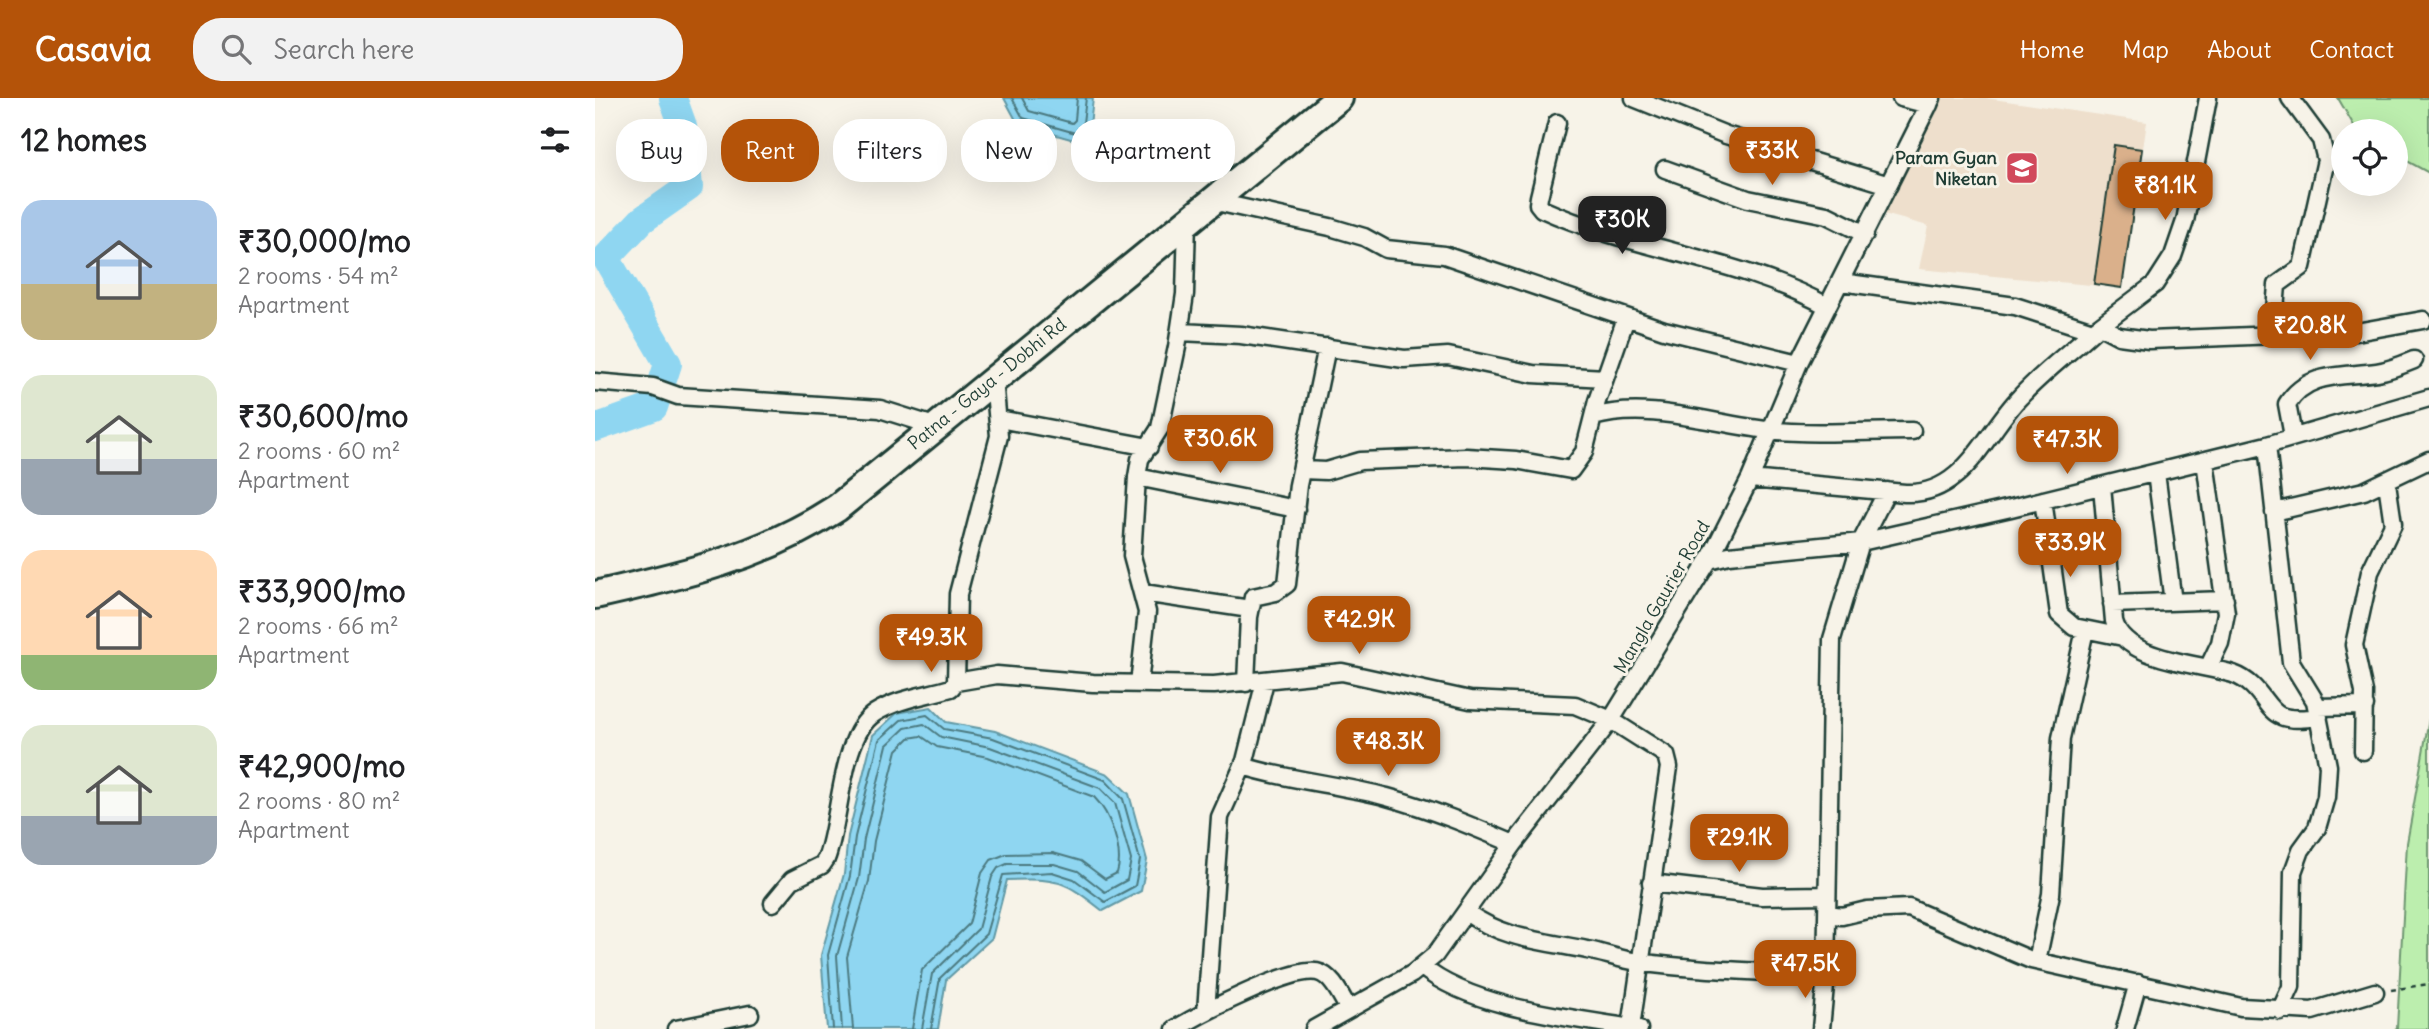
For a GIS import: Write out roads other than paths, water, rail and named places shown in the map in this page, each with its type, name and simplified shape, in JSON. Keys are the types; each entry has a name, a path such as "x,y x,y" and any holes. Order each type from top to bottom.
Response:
{"main road":[{"name":"Patna - Gaya - Dobhi Rd","path":"595,595 734,560 772,545 837,508 934,426 1339,98"}],"street":[{"path":"1634,98 1726,135 1889,185"},
{"path":"1901,98 1930,102"},
{"path":"1750,479 1917,494 1928,491 1962,472 2018,398 2096,329 2155,284 2173,256 2185,221 2208,98"},
{"path":"2273,335 2277,285 2302,267 2326,160 2321,140 2290,98"},
{"name":"Mangla Gaurier Road","path":"1314,1029 1422,967 1435,955 1514,844 1611,720 1709,560 1750,479 1799,363 1930,102"},
{"path":"1557,123 1539,197 1538,204 1542,209 1639,242 1775,282 1827,306"},
{"path":"1665,169 1748,200 1827,215 1864,234"},
{"path":"1212,201 1330,227 1364,237 1387,249 1444,255 1664,330 1799,363"},
{"path":"1139,684 1147,626 1143,593 1135,576 1132,556 1137,477 1140,459 1160,428 1180,332 1187,265 1187,221"},
{"path":"1841,282 2015,306 2132,339 2355,332 2423,320"},
{"path":"1302,470 1326,471 1360,461 1466,457 1516,460 1571,470 1584,452 1626,318"},
{"path":"1180,332 1241,335 1404,359 1448,356 1542,376 1605,378"},
{"path":"1247,683 1250,609 1253,597 1276,592 1287,584 1302,470 1327,347"},
{"path":"2293,436 2287,404 2308,382 2387,370 2414,360"},
{"path":"773,903 792,880 822,865 827,859 850,755 866,719 907,698 951,688 955,682 960,587 997,455 999,419 994,379"},
{"path":"595,382 653,387 670,394 880,409 934,426"},
{"path":"1709,560 1729,555 1861,542 2205,461 2429,398"},
{"path":"1593,417 1609,412 1652,413 1770,430 1912,431"},
{"path":"999,419 1149,447"},
{"path":"2267,445 2291,662 2313,694 2329,766 2326,797 2316,828 2301,850 2294,872 2291,987 2280,1011"},
{"path":"2274,512 2364,491 2387,483 2429,460"},
{"path":"2205,461 2225,600 2225,626 2209,668"},
{"path":"2156,472 2173,602"},
{"path":"1137,477 1296,509"},
{"path":"2363,751 2365,706 2354,645 2370,572 2393,524 2387,483"},
{"path":"2102,486 2112,604 2116,629 2123,637 2141,652 2209,668 2253,684 2275,713 2283,717 2365,706"},
{"path":"1821,1029 1828,914 1826,895 1832,639 1861,542 1887,491"},
{"path":"2043,500 2055,605 2065,622 2085,630 2123,637"},
{"path":"1143,593 1250,609"},
{"path":"2112,604 2225,600"},
{"path":"2037,961 2051,894 2061,738 2085,630"},
{"path":"955,682 997,675 1139,684 1247,683 1342,672 1470,700 1575,705 1611,720 1666,755 1668,761 1639,962 1636,1028 1474,996 1446,984 1422,967"},
{"path":"1206,1010 1220,817 1243,766 1265,681"},
{"path":"1243,766 1268,774 1385,796 1443,814 1514,844"},
{"path":"1651,883 1762,896 1826,895"},
{"path":"1828,914 1842,916 1867,910 1909,908 2037,961 2232,1005 2280,1011 2312,1011 2375,992"},
{"path":"1466,912 1485,926 1515,937 1639,962 1826,975"},
{"path":"1175,1029 1206,1010 1300,973 1318,972 1328,978 1348,1008"},
{"path":"2125,1029 2138,983"},
{"path":"676,1029 750,1014"}],"water":[{"path":"1004,98 1093,98 1091,119 1071,119 1071,139 1057,135 1057,119 1015,119"},
{"path":"931,707 946,722 995,731 1108,774 1129,794 1147,860 1141,891 1103,911 1079,893 1059,883 1007,880 992,938 946,980 938,1029 827,1029 821,955 844,874 848,836 873,735 897,713"}],"waterway":[{"path":"595,428 654,407 668,364 606,258 642,220 689,187 683,126 673,98"}],"place":[{"name":"Param Gyan Niketan","path":"2022,168"}]}
